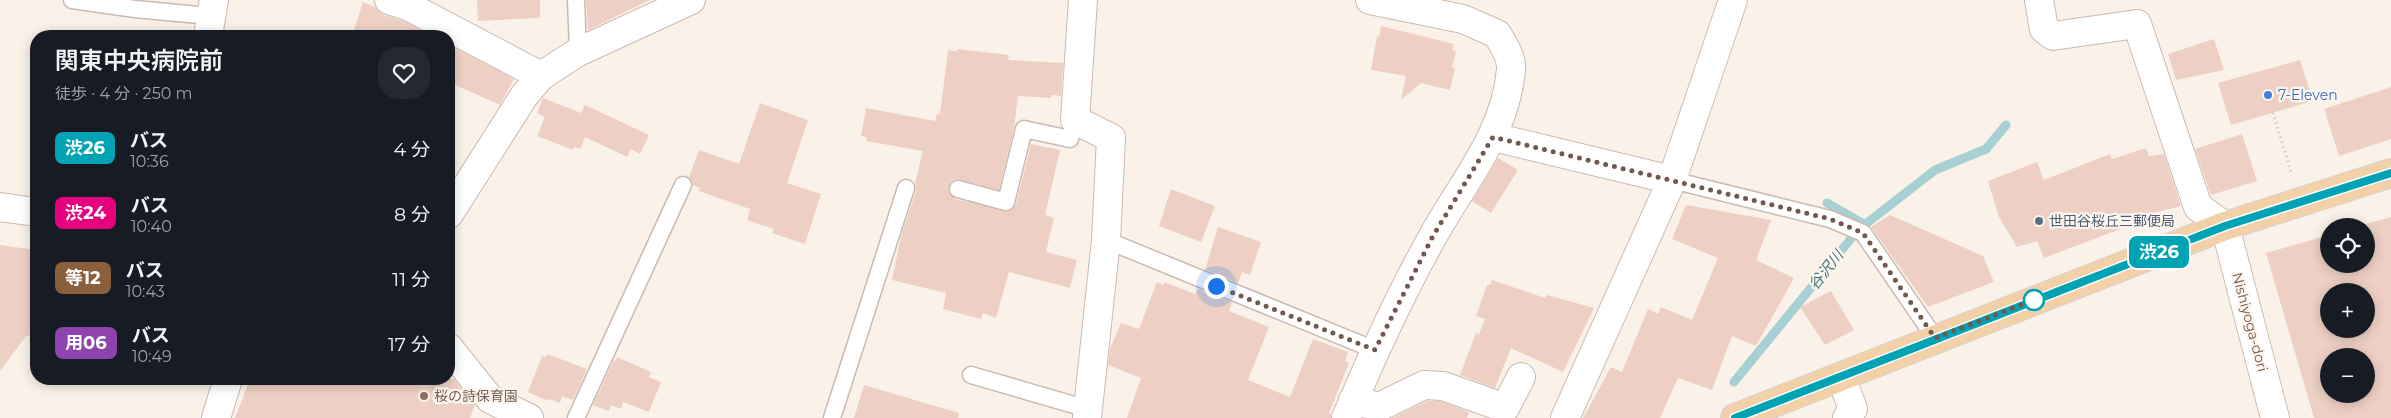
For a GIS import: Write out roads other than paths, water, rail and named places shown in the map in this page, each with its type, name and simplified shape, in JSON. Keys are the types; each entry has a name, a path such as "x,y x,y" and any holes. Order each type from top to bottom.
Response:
{"main road":[{"path":"1735,418 1935,338 2225,226 2391,173"}],"street":[{"path":"389,0 410,7 454,30"},
{"path":"1083,0 1075,120 1111,138 1106,240 1088,414"},
{"path":"1370,0 1466,10 1497,34 1511,66 1508,87 1493,137 1433,236 1375,350 1350,409 1379,407 1424,385 1443,386 1505,408 1521,377"},
{"path":"1565,418 1672,180 1732,0"},
{"path":"2039,0 2044,29 2053,36 2138,24 2198,207 2225,226"},
{"path":"455,205 524,96 541,76 578,52 679,2"},
{"path":"455,31 541,76"},
{"path":"1493,137 1672,180"},
{"path":"0,207 30,211"},
{"name":"Nishiyoga-dori","path":"2225,226 2275,418"},
{"path":"455,358 486,408 529,418"},
{"path":"1841,377 1853,409 1847,418"},
{"path":"216,418 226,385"}],"lane":[{"path":"72,0 211,17"},
{"path":"576,0 578,52"},
{"path":"958,189 1006,202 1024,129 1070,139 1075,120"},
{"path":"1672,180 1830,219 1863,233 1935,338"},
{"path":"576,418 683,185"},
{"path":"832,418 906,188"},
{"path":"1106,240 1375,350"},
{"path":"970,375 1088,414"}],"waterway":[{"name":"谷沢川","path":"1734,382 1858,230 1935,170 1986,149 2006,125"},
{"path":"1827,203 1865,225"}],"place":[{"name":"7-Eleven","path":"2268,95"},
{"name":"世田谷桜丘三郵便局","path":"2039,221"},
{"name":"桜の詩保育園","path":"424,396"}]}
